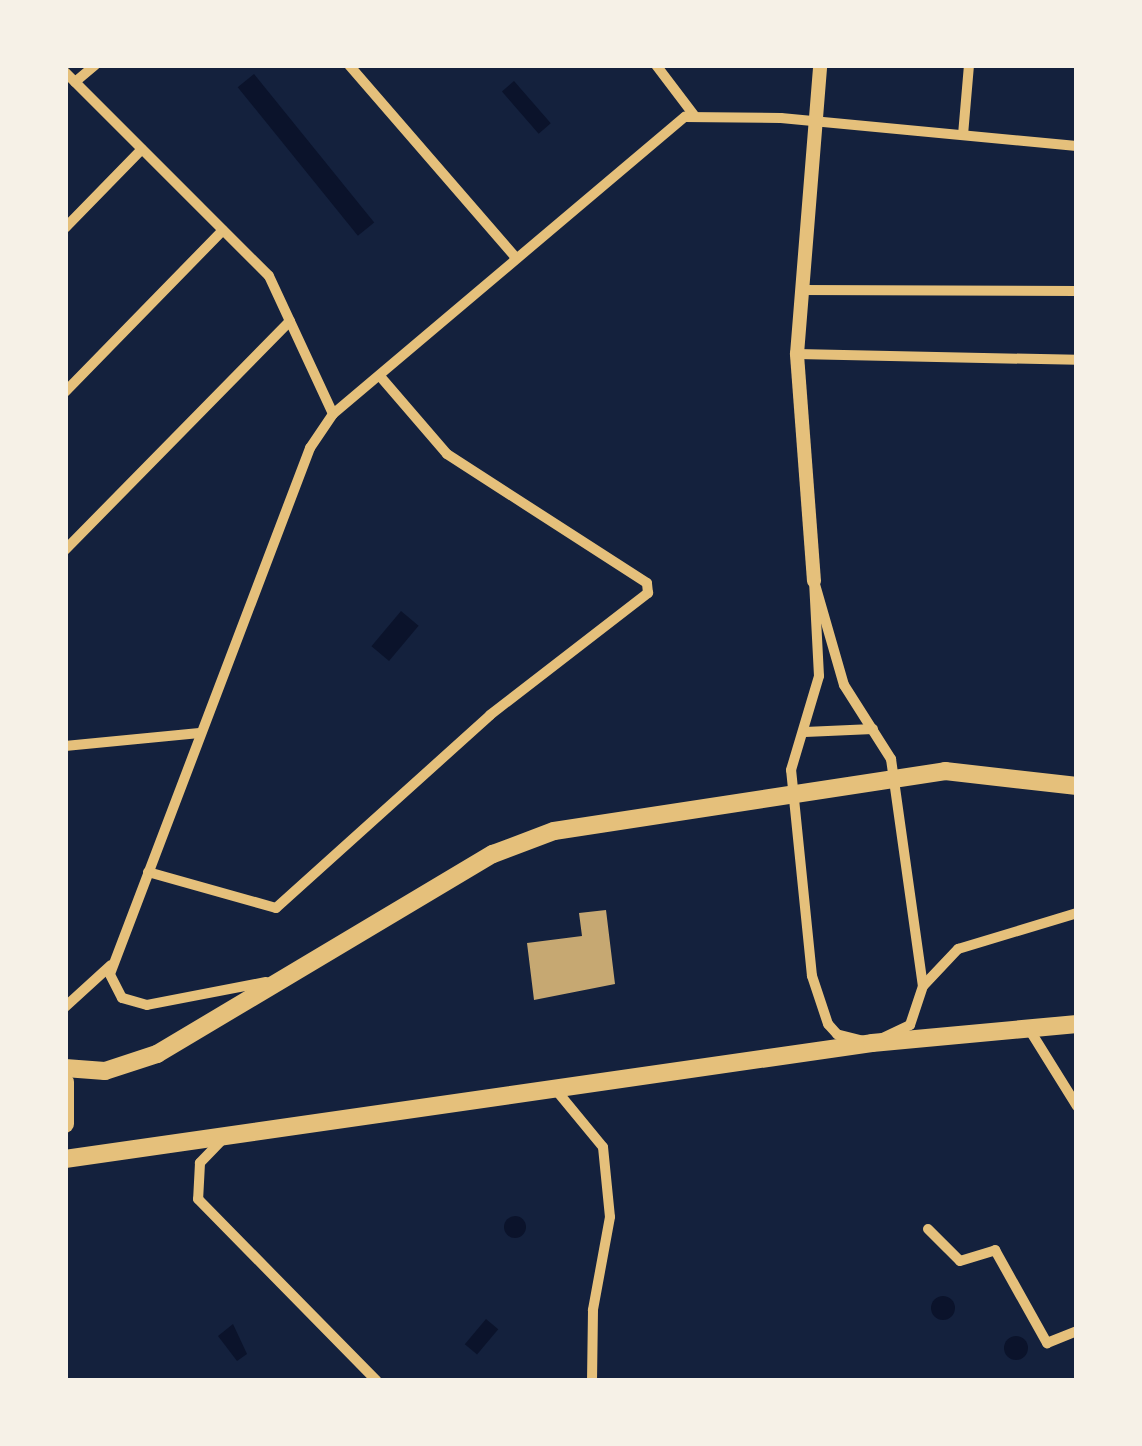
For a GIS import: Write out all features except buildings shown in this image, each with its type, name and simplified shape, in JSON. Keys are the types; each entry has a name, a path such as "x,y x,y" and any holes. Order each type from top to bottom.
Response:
{"main road":[{"path":"65,1068 105,1070 136,1063 494,854 554,831 894,776 990,772 1077,786"},
{"path":"65,1159 872,1044 1077,1024"},
{"path":"65,1082 65,1124"}],"street":[{"path":"74,82 95,65"},
{"path":"350,65 516,258"},
{"path":"656,65 694,114"},
{"path":"820,65 798,354 819,676 805,732 794,752 793,792 819,1003 837,1034 872,1044 910,1025 923,986 958,949 1077,913"},
{"path":"963,135 969,65"},
{"path":"65,72 270,276 333,414"},
{"path":"291,975 180,1003 134,1003 114,988 112,964 310,448 333,414 668,126 694,114 815,120 1077,146"},
{"path":"65,228 142,149"},
{"path":"65,392 223,230"},
{"path":"801,290 1077,291"},
{"path":"65,550 290,321"},
{"path":"798,354 1077,360"},
{"path":"148,872 276,908 490,715 648,593 647,582 446,454 380,376"},
{"path":"814,581 844,684 873,729 894,776 923,986"},
{"path":"805,732 873,729"},
{"path":"65,746 198,733"},
{"path":"65,1007 112,964"},
{"path":"1029,1028 1077,1106"},
{"path":"556,1090 603,1147 610,1217 592,1310 592,1381"},
{"path":"224,1138 200,1163 198,1199 377,1381"},
{"path":"928,1228 960,1260 994,1250 1047,1344 1077,1331"}],"water":[{"path":"254,74 374,222 358,236 238,87"},
{"path":"514,81 551,123 539,134 502,91"},
{"path":"401,611 419,626 389,661 371,646"},
{"path":"511,1216 519,1216 526,1227 519,1238 511,1238 504,1231 504,1223"},
{"path":"943,1296 955,1308 943,1320 931,1308"},
{"path":"486,1319 498,1329 477,1355 465,1344"},
{"path":"233,1324 247,1354 237,1361 218,1336"},
{"path":"1016,1336 1028,1348 1016,1360 1004,1348"}]}
